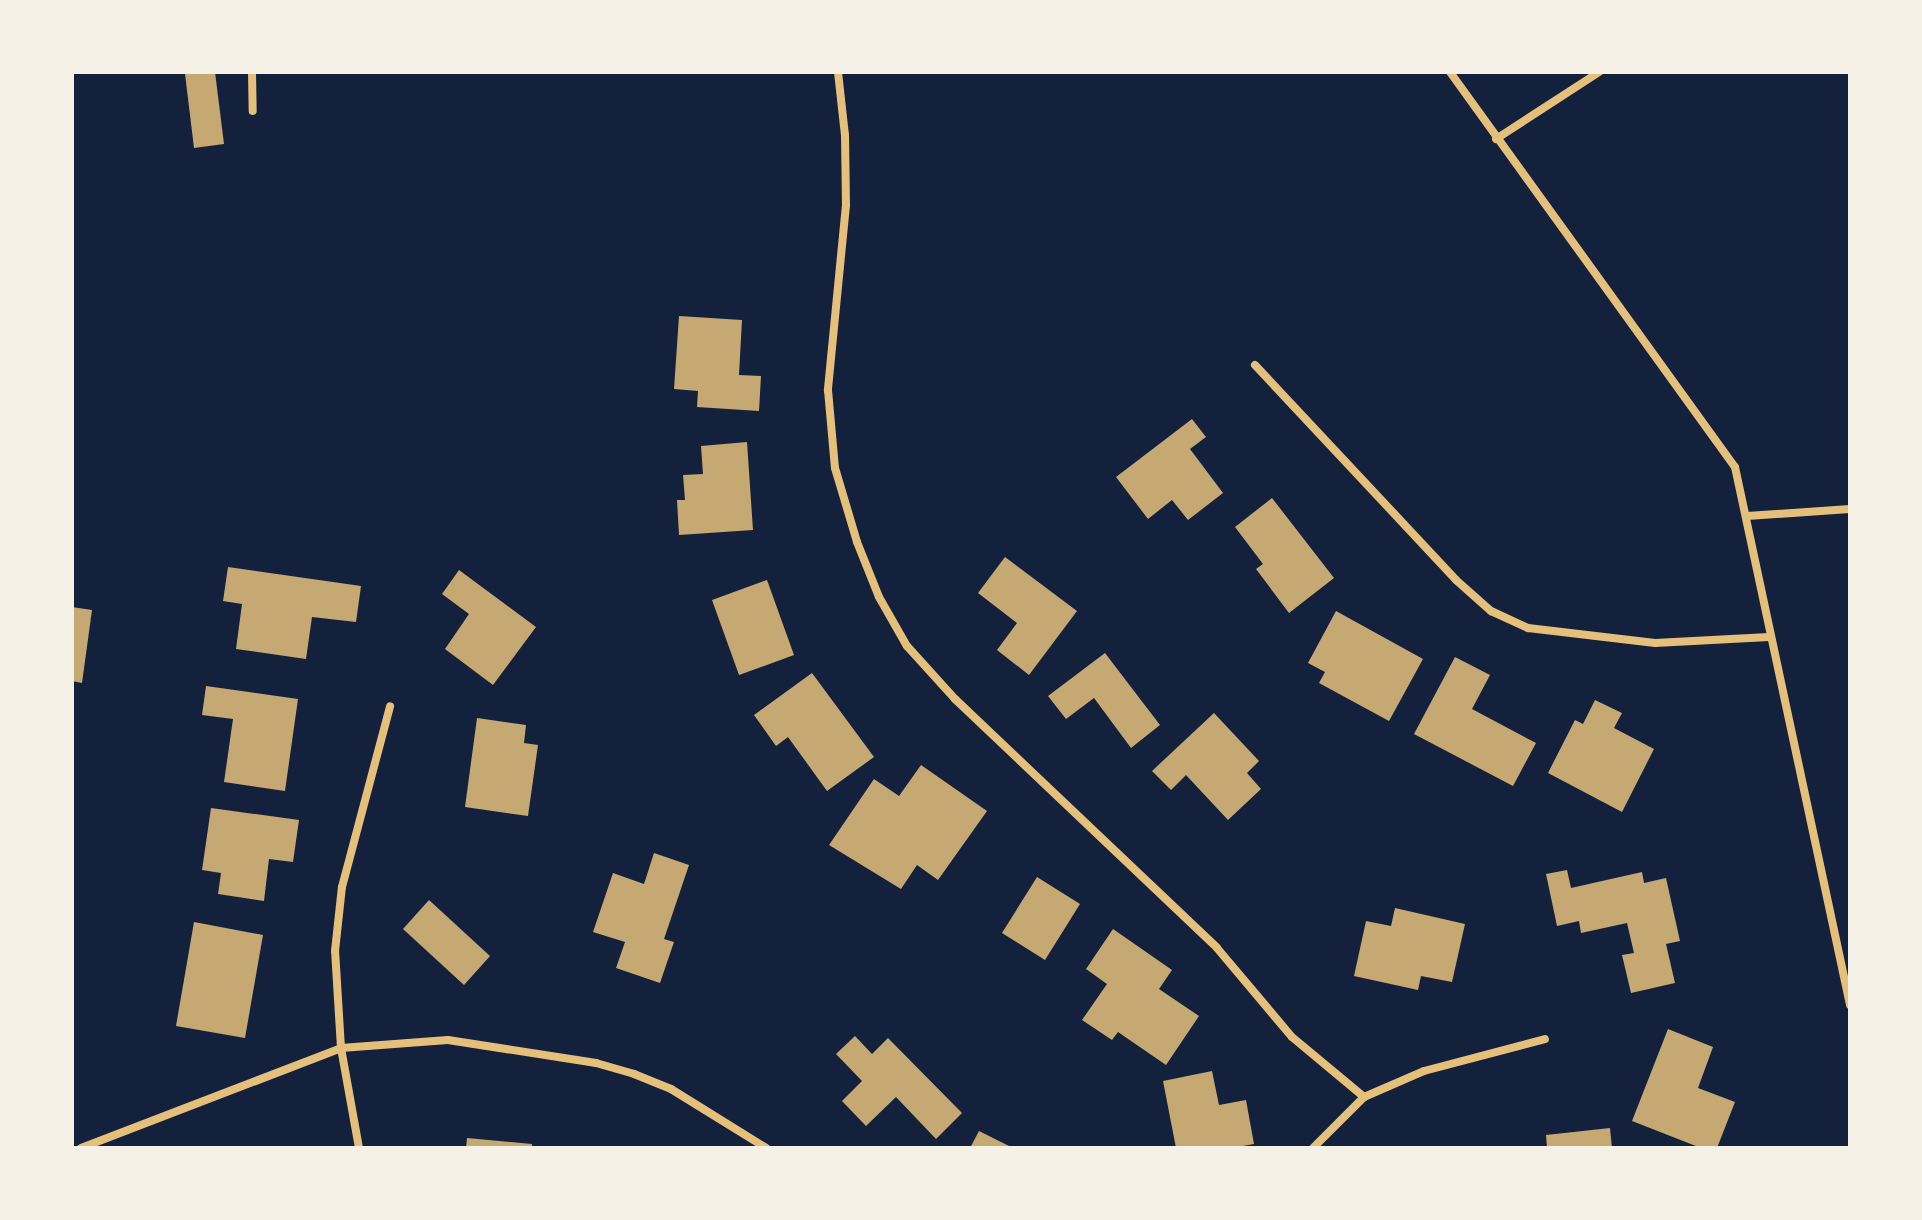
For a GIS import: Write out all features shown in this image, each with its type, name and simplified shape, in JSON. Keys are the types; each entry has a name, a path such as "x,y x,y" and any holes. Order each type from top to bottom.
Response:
{"street":[{"path":"252,72 253,111"},
{"path":"838,72 845,135 846,205 828,390 835,468 857,542 879,597 907,646 955,699 1217,948 1292,1037 1364,1097"},
{"path":"1450,72 1735,467 1850,1005"},
{"path":"1496,139 1599,72"},
{"path":"1255,365 1456,580 1491,611 1528,628 1655,643 1769,637"},
{"path":"1747,516 1850,509"},
{"path":"359,1148 341,1048 335,951 342,887 390,706"},
{"path":"1313,1148 1364,1097 1424,1071 1545,1039"},
{"path":"81,1148 341,1048 448,1040 596,1063 671,1089 766,1148"}],"building":[{"path":"215,72 224,144 194,148 185,74"},
{"path":"679,316 742,320 739,375 761,376 759,411 697,407 698,391 674,389"},
{"path":"1192,419 1206,437 1190,449 1223,493 1188,520 1172,500 1148,519 1116,477"},
{"path":"747,442 753,530 679,535 677,500 685,500 683,475 703,474 701,446"},
{"path":"1272,498 1334,578 1289,613 1256,569 1263,564 1235,527"},
{"path":"1005,557 1077,611 1029,675 997,650 1017,623 978,593"},
{"path":"228,567 361,586 356,622 312,617 306,659 236,649 242,604 223,601"},
{"path":"459,570 536,627 493,685 445,649 469,614 442,594"},
{"path":"767,580 794,655 739,675 712,600"},
{"path":"72,607 92,610 82,683 72,681"},
{"path":"1336,611 1423,659 1389,721 1319,683 1325,672 1308,663"},
{"path":"1105,653 1160,725 1131,748 1094,698 1066,719 1048,696"},
{"path":"1455,657 1490,675 1472,709 1536,743 1513,786 1414,734"},
{"path":"812,673 874,757 827,791 788,737 776,746 754,715"},
{"path":"206,686 298,699 285,791 224,782 233,719 202,715"},
{"path":"1595,700 1622,713 1614,728 1654,749 1622,812 1548,773 1575,720 1583,724"},
{"path":"1214,713 1259,761 1247,773 1261,789 1228,820 1186,775 1171,790 1152,771"},
{"path":"477,718 526,725 524,743 538,745 528,816 465,807"},
{"path":"921,765 987,811 938,880 917,865 901,889 829,845 874,779 899,796"},
{"path":"211,808 299,820 293,862 269,859 264,901 218,894 221,873 202,870"},
{"path":"654,853 689,865 664,939 674,942 660,983 616,968 625,942 593,932 613,873 644,884"},
{"path":"1567,870 1571,888 1642,872 1644,883 1666,878 1680,941 1666,944 1675,983 1631,993 1622,955 1634,953 1627,923 1581,933 1579,921 1557,926 1546,874"},
{"path":"1037,877 1080,904 1045,960 1002,933"},
{"path":"429,900 490,956 464,985 403,929"},
{"path":"1395,908 1465,924 1452,982 1421,976 1418,990 1354,976 1366,921 1391,926"},
{"path":"194,922 263,935 245,1038 176,1026"},
{"path":"1113,929 1172,970 1159,989 1199,1016 1166,1065 1118,1032 1112,1040 1082,1020 1107,984 1086,969"},
{"path":"1668,1029 1713,1047 1698,1088 1735,1102 1717,1148 1701,1148 1632,1121"},
{"path":"855,1036 872,1054 888,1038 962,1113 936,1139 896,1097 866,1126 842,1101 862,1081 836,1054"},
{"path":"1212,1071 1219,1105 1246,1100 1254,1144 1232,1148 1176,1148 1163,1081"},
{"path":"1610,1128 1612,1148 1547,1148 1546,1135"},
{"path":"979,1131 1013,1148 970,1148"},
{"path":"467,1138 532,1144 532,1148 466,1148"}]}
